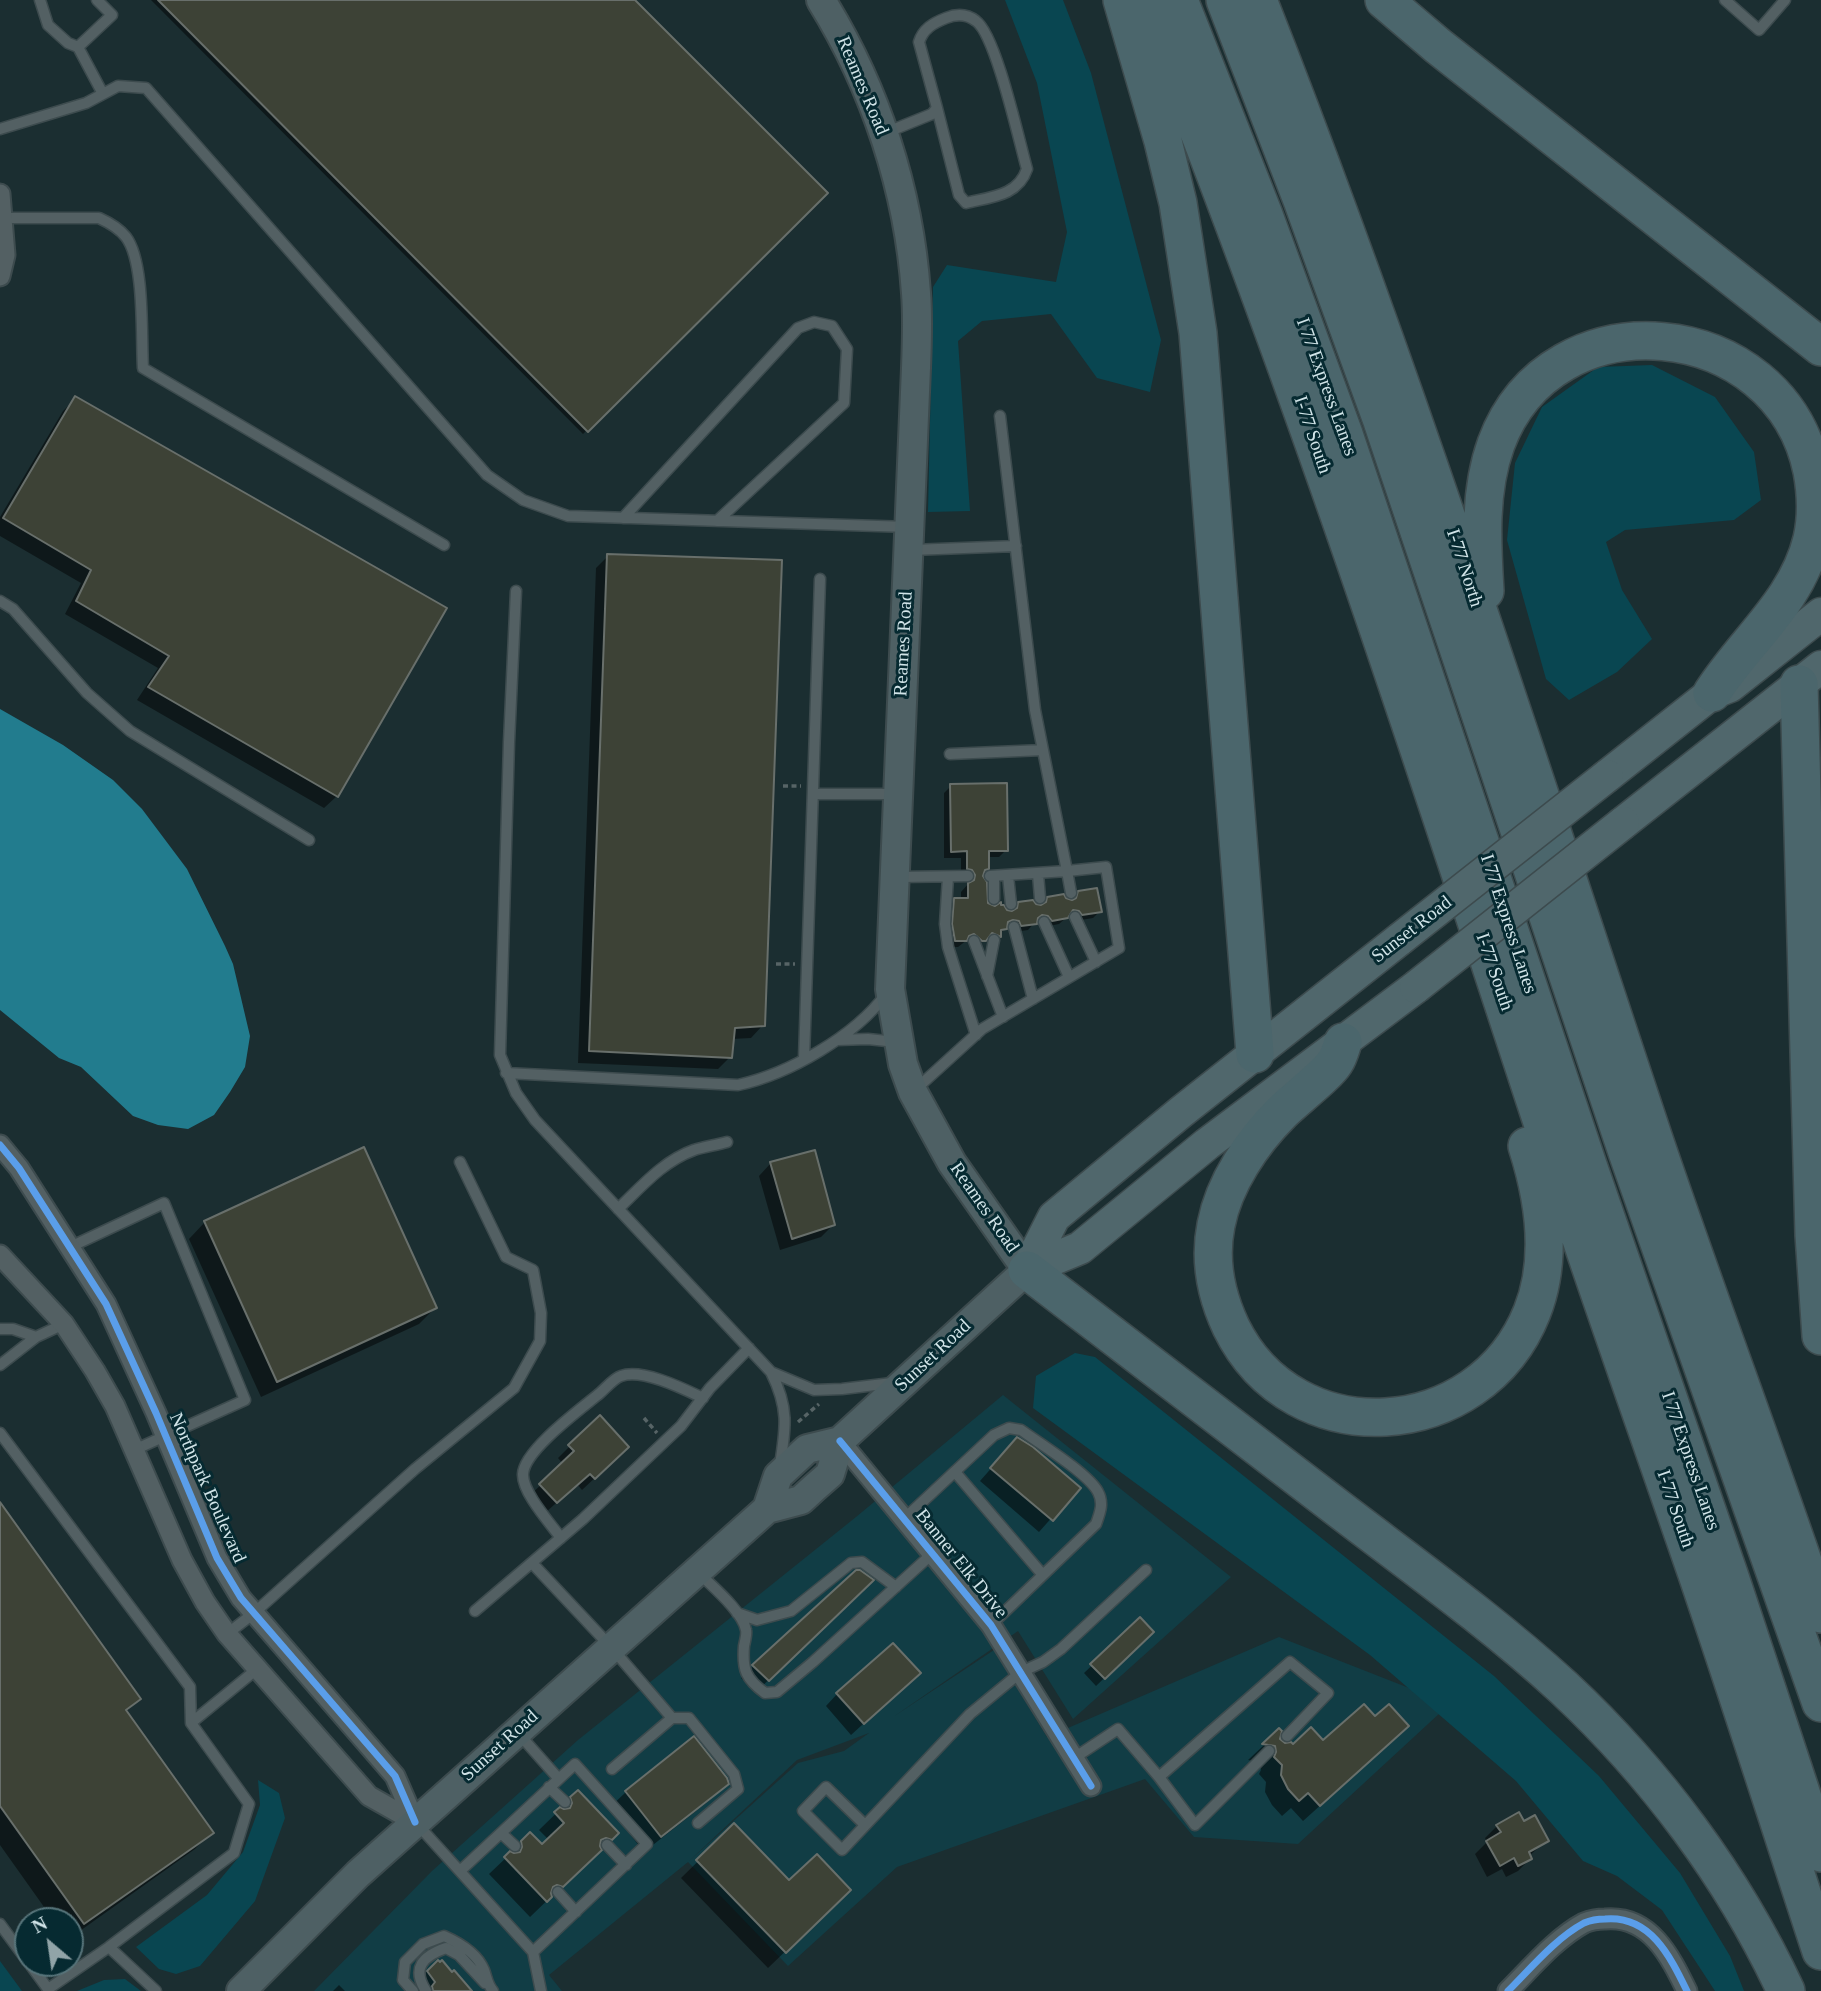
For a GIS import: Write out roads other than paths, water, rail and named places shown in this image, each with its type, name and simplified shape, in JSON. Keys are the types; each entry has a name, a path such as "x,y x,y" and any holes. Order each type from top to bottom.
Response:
{"highway":[{"path":"1122,0 1175,191 1198,333 1255,1054"},
{"name":"I-77 South","path":"1147,0 1236,225 1307,421 1707,1603 1821,1951"},
{"name":"I 77 Express Lanes","path":"1179,0 1264,215 1344,434 1821,1853"},
{"path":"1225,0 1302,200 1386,433 1627,1152 1821,1703"},
{"name":"I-77 North","path":"1258,0 1331,189 1406,399 1656,1142 1821,1614"},
{"path":"1384,0 1438,47 1821,347"},
{"path":"1488,641 1483,545 1486,482 1496,445 1522,398 1535,384 1563,363 1599,348 1641,340 1695,346 1743,368 1771,391 1783,405 1809,458 1816,499 1812,538 1798,576 1767,626 1728,668 1712,693"},
{"path":"1810,676 1814,1235 1821,1336"},
{"path":"1343,1042 1335,1063 1267,1128 1235,1175 1219,1210 1213,1262 1219,1298 1225,1314 1243,1348 1265,1374 1292,1394 1314,1404 1336,1412 1369,1418 1419,1412 1450,1401 1479,1383 1504,1360 1532,1312 1542,1275 1544,1230 1531,1158 1511,1097 1518,1043"},
{"path":"1027,1270 1474,1613 1563,1688 1638,1765 1678,1815 1754,1929 1786,1991"}],"main road":[{"name":"Reames Road","path":"821,0 862,79 884,133 894,164 909,237 916,292 916,368 890,989 898,1042 913,1092 952,1163 1027,1270"},
{"name":"Sunset Road","path":"1027,1270 1054,1217 1255,1054 1712,693 1730,686 1821,614"},
{"name":"Sunset Road","path":"767,1509 778,1476 807,1449 840,1441 1027,1270 1080,1248 1207,1144 1416,987 1810,676"},
{"name":"Sunset Road","path":"241,1991 415,1822 767,1509 801,1500 830,1474 840,1441"}],"street":[{"path":"0,194 5,255 0,276"},
{"name":"Northpark Boulevard","path":"0,1145 9,1169 70,1248 106,1304 166,1436 217,1558 241,1598 395,1776 415,1822"},
{"path":"0,1255 64,1324 115,1406 182,1560 205,1602 227,1634 369,1796 415,1822"},
{"name":"Banner Elk Drive","path":"840,1441 991,1625 1091,1786"},
{"path":"1508,1991 1562,1940 1584,1924 1596,1919 1615,1918 1631,1921 1660,1942 1687,1991"}],"lane":[{"path":"40,0 48,25 68,43 78,47 103,94"},
{"path":"78,47 112,15 97,0"},
{"path":"1725,0 1759,30 1785,0"},
{"path":"955,14 975,19 983,27 992,47 1027,169 1023,182 1008,194 966,203 959,195 937,108 919,42 922,33 931,25 955,14"},
{"path":"0,130 86,103 118,86 146,88 487,475 523,500 568,516 717,521 1016,546"},
{"path":"884,133 932,114 937,108"},
{"path":"2,218 99,218 113,224 127,237 136,256 143,368 444,545"},
{"path":"622,518 798,328 814,322 832,326 847,349 844,403 717,521"},
{"path":"1000,415 1035,710 1071,893"},
{"path":"804,1058 820,579"},
{"path":"516,591 500,1055 516,1093 535,1119 771,1372 786,1414 778,1476"},
{"path":"0,601 13,609 87,693 130,730 309,840"},
{"path":"950,754 1043,750"},
{"path":"813,794 897,794"},
{"path":"913,1092 976,1035 1119,948 1106,867 992,876 994,899"},
{"path":"1038,874 1040,898"},
{"path":"894,877 968,876"},
{"path":"1008,876 1011,904"},
{"path":"948,877 945,924 948,947 976,1035"},
{"path":"1075,917 1096,962"},
{"path":"1044,922 1069,977"},
{"path":"1014,928 1033,999"},
{"path":"987,977 993,940"},
{"path":"974,941 1003,1017"},
{"path":"506,1073 738,1085 760,1080 837,1041 873,1012 890,989"},
{"path":"837,1041 868,1039 898,1042"},
{"path":"618,1209 656,1172 672,1161 693,1151 727,1142"},
{"path":"227,1634 415,1469 514,1388 540,1341 541,1313 533,1270 506,1257 460,1162"},
{"path":"70,1248 164,1203 245,1400 134,1450"},
{"path":"0,1365 36,1337 64,1324"},
{"path":"0,1329 13,1329 36,1337"},
{"path":"475,1611 561,1538 681,1426 749,1349"},
{"path":"771,1372 814,1390 906,1381"},
{"path":"561,1538 535,1502 523,1475 526,1462 550,1435 620,1376 639,1375 675,1385 703,1398"},
{"path":"904,1519 994,1435 1009,1428 1021,1430 1088,1480 1098,1492 1102,1506 1097,1524 991,1625"},
{"path":"0,1433 190,1687 191,1723 249,1804 234,1853 84,1965"},
{"path":"955,1472 1042,1574"},
{"path":"698,1571 737,1613 746,1630 745,1672 765,1693 777,1692 933,1553"},
{"path":"737,1613 757,1620 791,1611 851,1563 862,1562 896,1587"},
{"path":"532,1563 611,1647 672,1718"},
{"path":"865,1825 826,1787 803,1811 842,1850 970,1714 1021,1672 1062,1649 1146,1570"},
{"path":"1159,1777 1290,1662 1328,1693 1287,1737"},
{"path":"191,1723 257,1669"},
{"path":"612,1769 672,1718 689,1718 734,1774 738,1789 698,1823"},
{"path":"1074,1758 1118,1729 1195,1825 1269,1751"},
{"path":"517,1731 558,1778"},
{"path":"460,1871 575,1764 648,1844 533,1952"},
{"path":"548,1787 565,1802"},
{"path":"415,1822 533,1952 541,1991"},
{"path":"501,1833 515,1846"},
{"path":"607,1845 626,1865"},
{"path":"558,1892 576,1912"},
{"path":"0,1924 14,1944"},
{"path":"413,1991 402,1980 405,1962 423,1944 444,1937 463,1945 470,1952 483,1967 490,1988"},
{"path":"110,1947 156,1991"},
{"path":"426,1991 419,1978 421,1963 432,1952 446,1948 459,1955 490,1988"},
{"path":"39,1977 48,1989 66,1977"}]}
